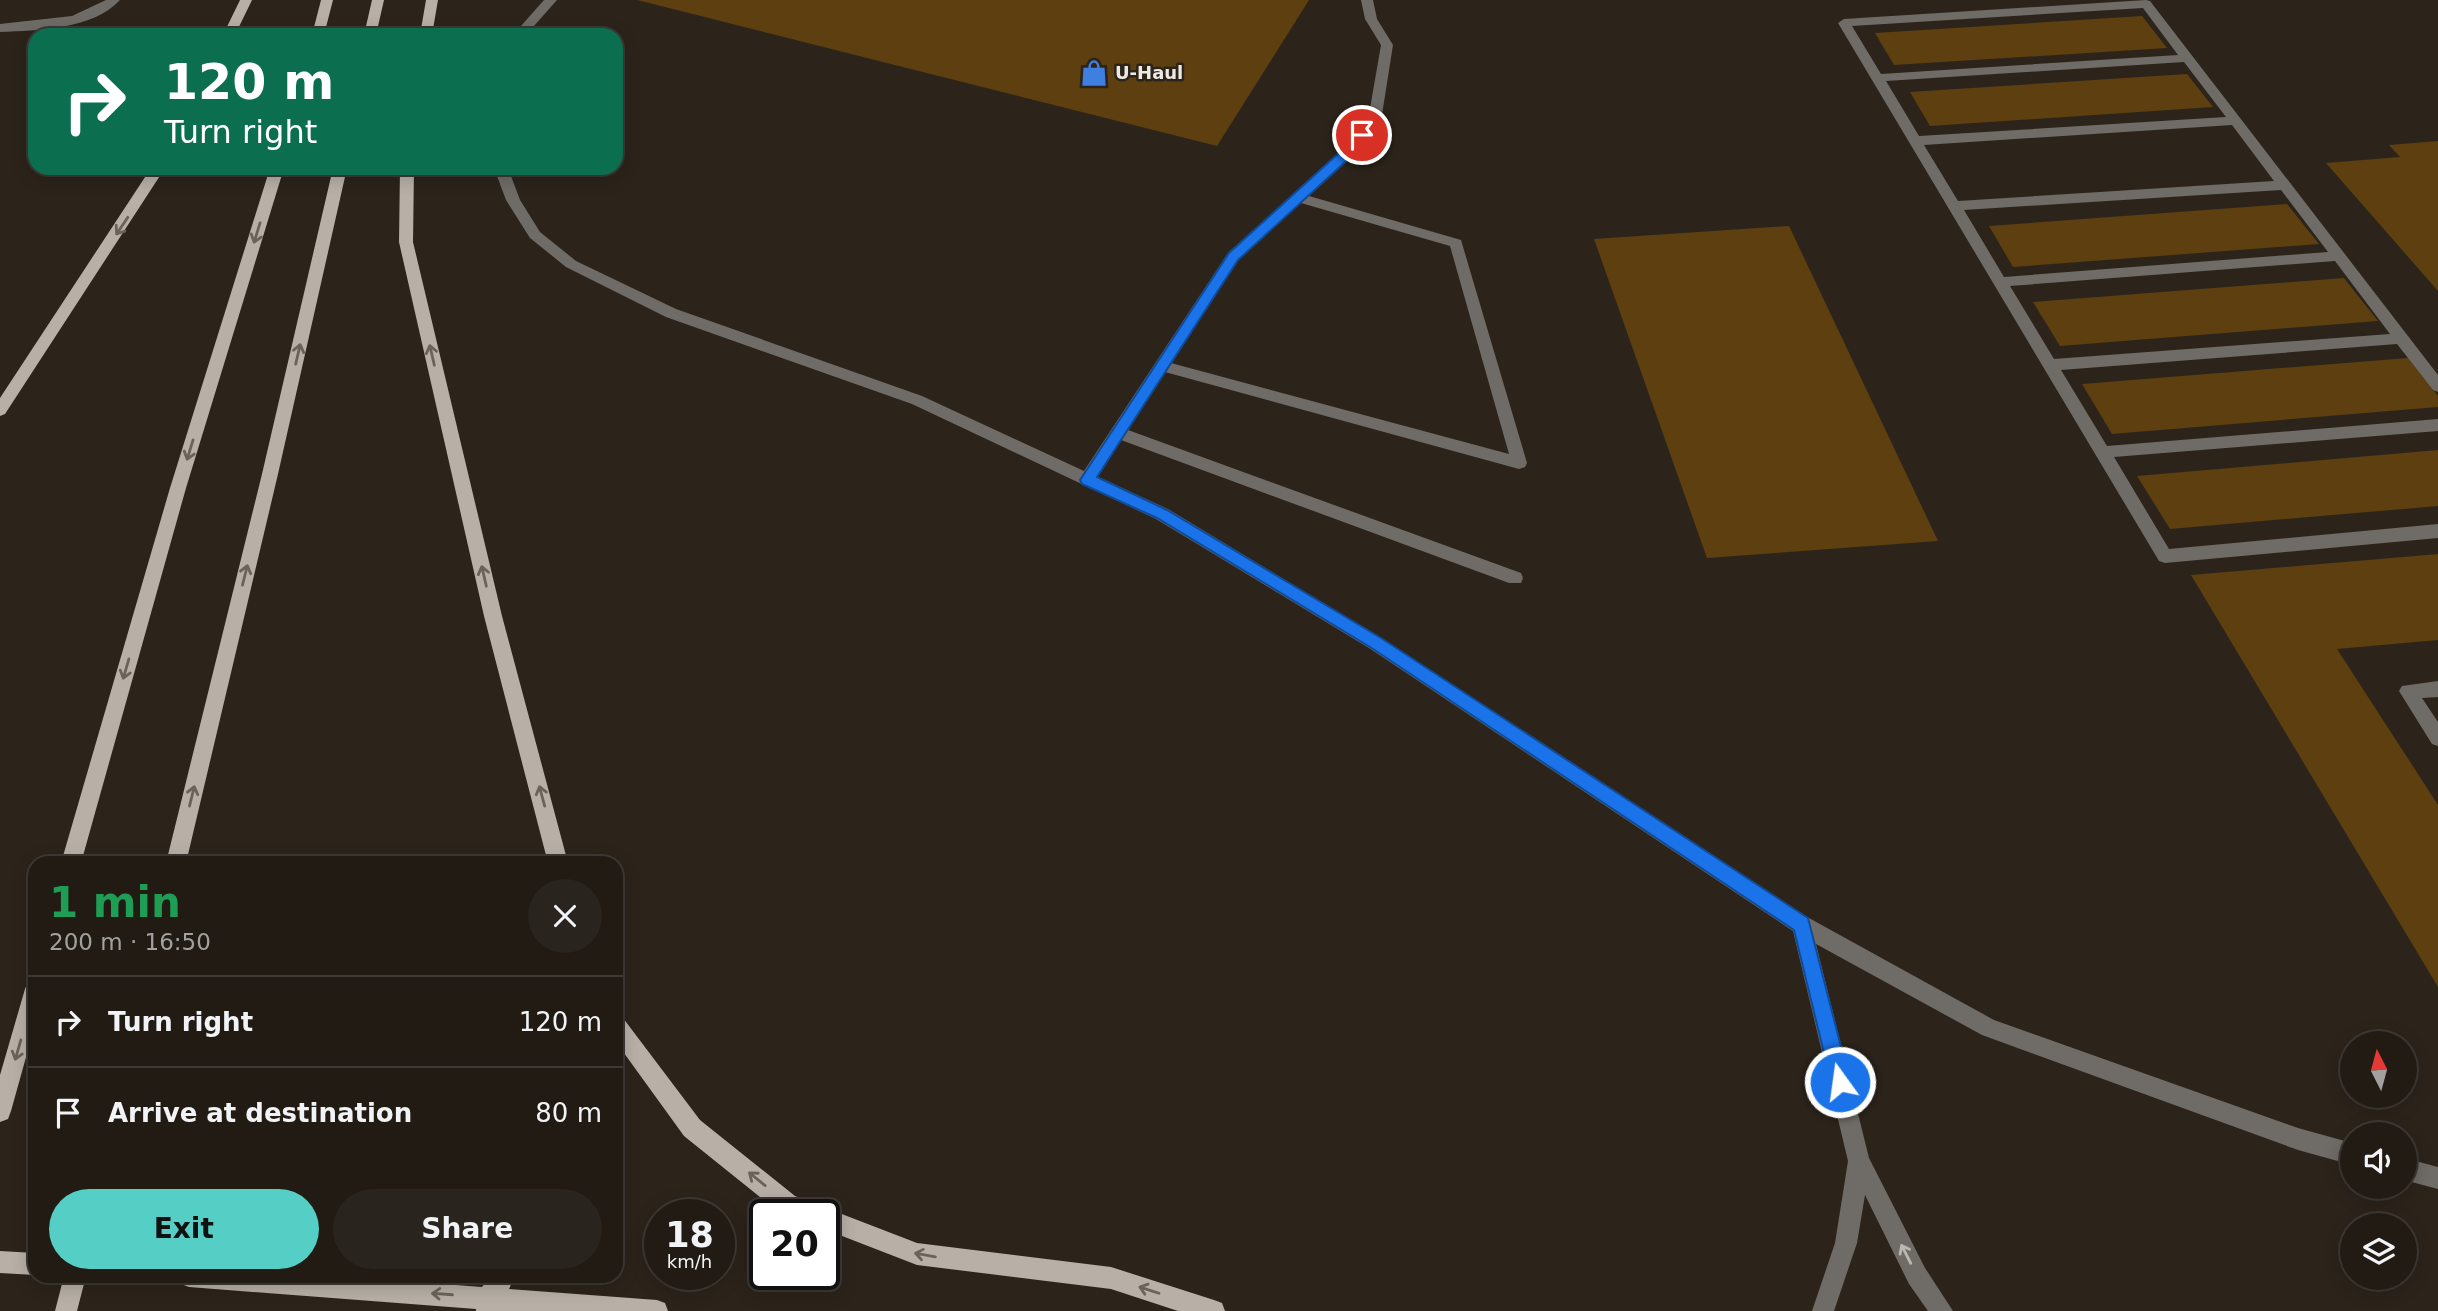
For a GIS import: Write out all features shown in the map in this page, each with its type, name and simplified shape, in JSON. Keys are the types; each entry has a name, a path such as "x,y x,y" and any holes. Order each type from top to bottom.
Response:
{"main road":[{"path":"232,28 246,0"},
{"path":"320,28 327,0"},
{"path":"372,28 378,0"},
{"path":"427,28 432,0"},
{"path":"0,410 153,175"},
{"path":"73,856 178,488 275,175"},
{"path":"178,856 338,175"},
{"path":"407,175 406,243 493,616 556,856"},
{"path":"0,1111 28,1013"},
{"path":"623,1034 692,1128 781,1199"},
{"path":"840,1224 917,1254 1111,1278 1214,1311"},
{"path":"0,1262 28,1264"},
{"path":"66,1311 73,1283"},
{"path":"288,1283 488,1304 657,1311"},
{"path":"488,1304 501,1283"}],"lane":[{"path":"0,28 41,27 103,10 114,0"},
{"path":"525,28 551,0"},
{"path":"1087,480 1233,256 1351,150 1374,121 1387,45 1371,19 1367,0"},
{"path":"2438,386 2146,4 1844,23 2165,556 2438,531"},
{"path":"1877,78 2187,58"},
{"path":"1915,141 2236,121"},
{"path":"504,175 513,200 535,235 571,264 671,313 917,400 1162,514 1375,643 1802,925 1989,1028 2298,1139 2340,1151"},
{"path":"1954,206 2284,185"},
{"path":"1162,366 1518,463 1456,243 1297,197"},
{"path":"2000,282 2339,256"},
{"path":"2050,365 2402,338"},
{"path":"2103,452 2438,425"},
{"path":"1118,433 1515,578"},
{"path":"2438,689 2408,691 2438,738"},
{"path":"1802,925 1859,1161 1917,1276 1942,1311"},
{"path":"1823,1311 1846,1243 1859,1161"},
{"path":"2417,1172 2438,1178"}],"building":[{"name":"U-Haul","path":"637,0 1309,0 1217,146"},
{"path":"2142,16 2167,48 1894,65 1875,33"},
{"path":"2187,74 2213,107 1930,126 1910,92"},
{"path":"2438,141 2438,291 2326,163 2400,157 2389,145"},
{"path":"2287,204 2319,244 2013,267 1989,226"},
{"path":"1789,226 1938,541 1707,558 1594,239"},
{"path":"2344,278 2378,321 2060,346 2033,302"},
{"path":"2408,358 2438,396 2438,407 2112,434 2082,384"},
{"path":"2438,450 2438,506 2170,529 2137,476"},
{"path":"2438,554 2438,640 2337,649 2438,805 2438,987 2191,575"}],"place":[{"name":"U-Haul","path":"1094,73"}],"route":[{"path":"1362,135 1351,150 1233,256 1087,480 1162,514 1375,643 1802,925 1840,1082"}]}
